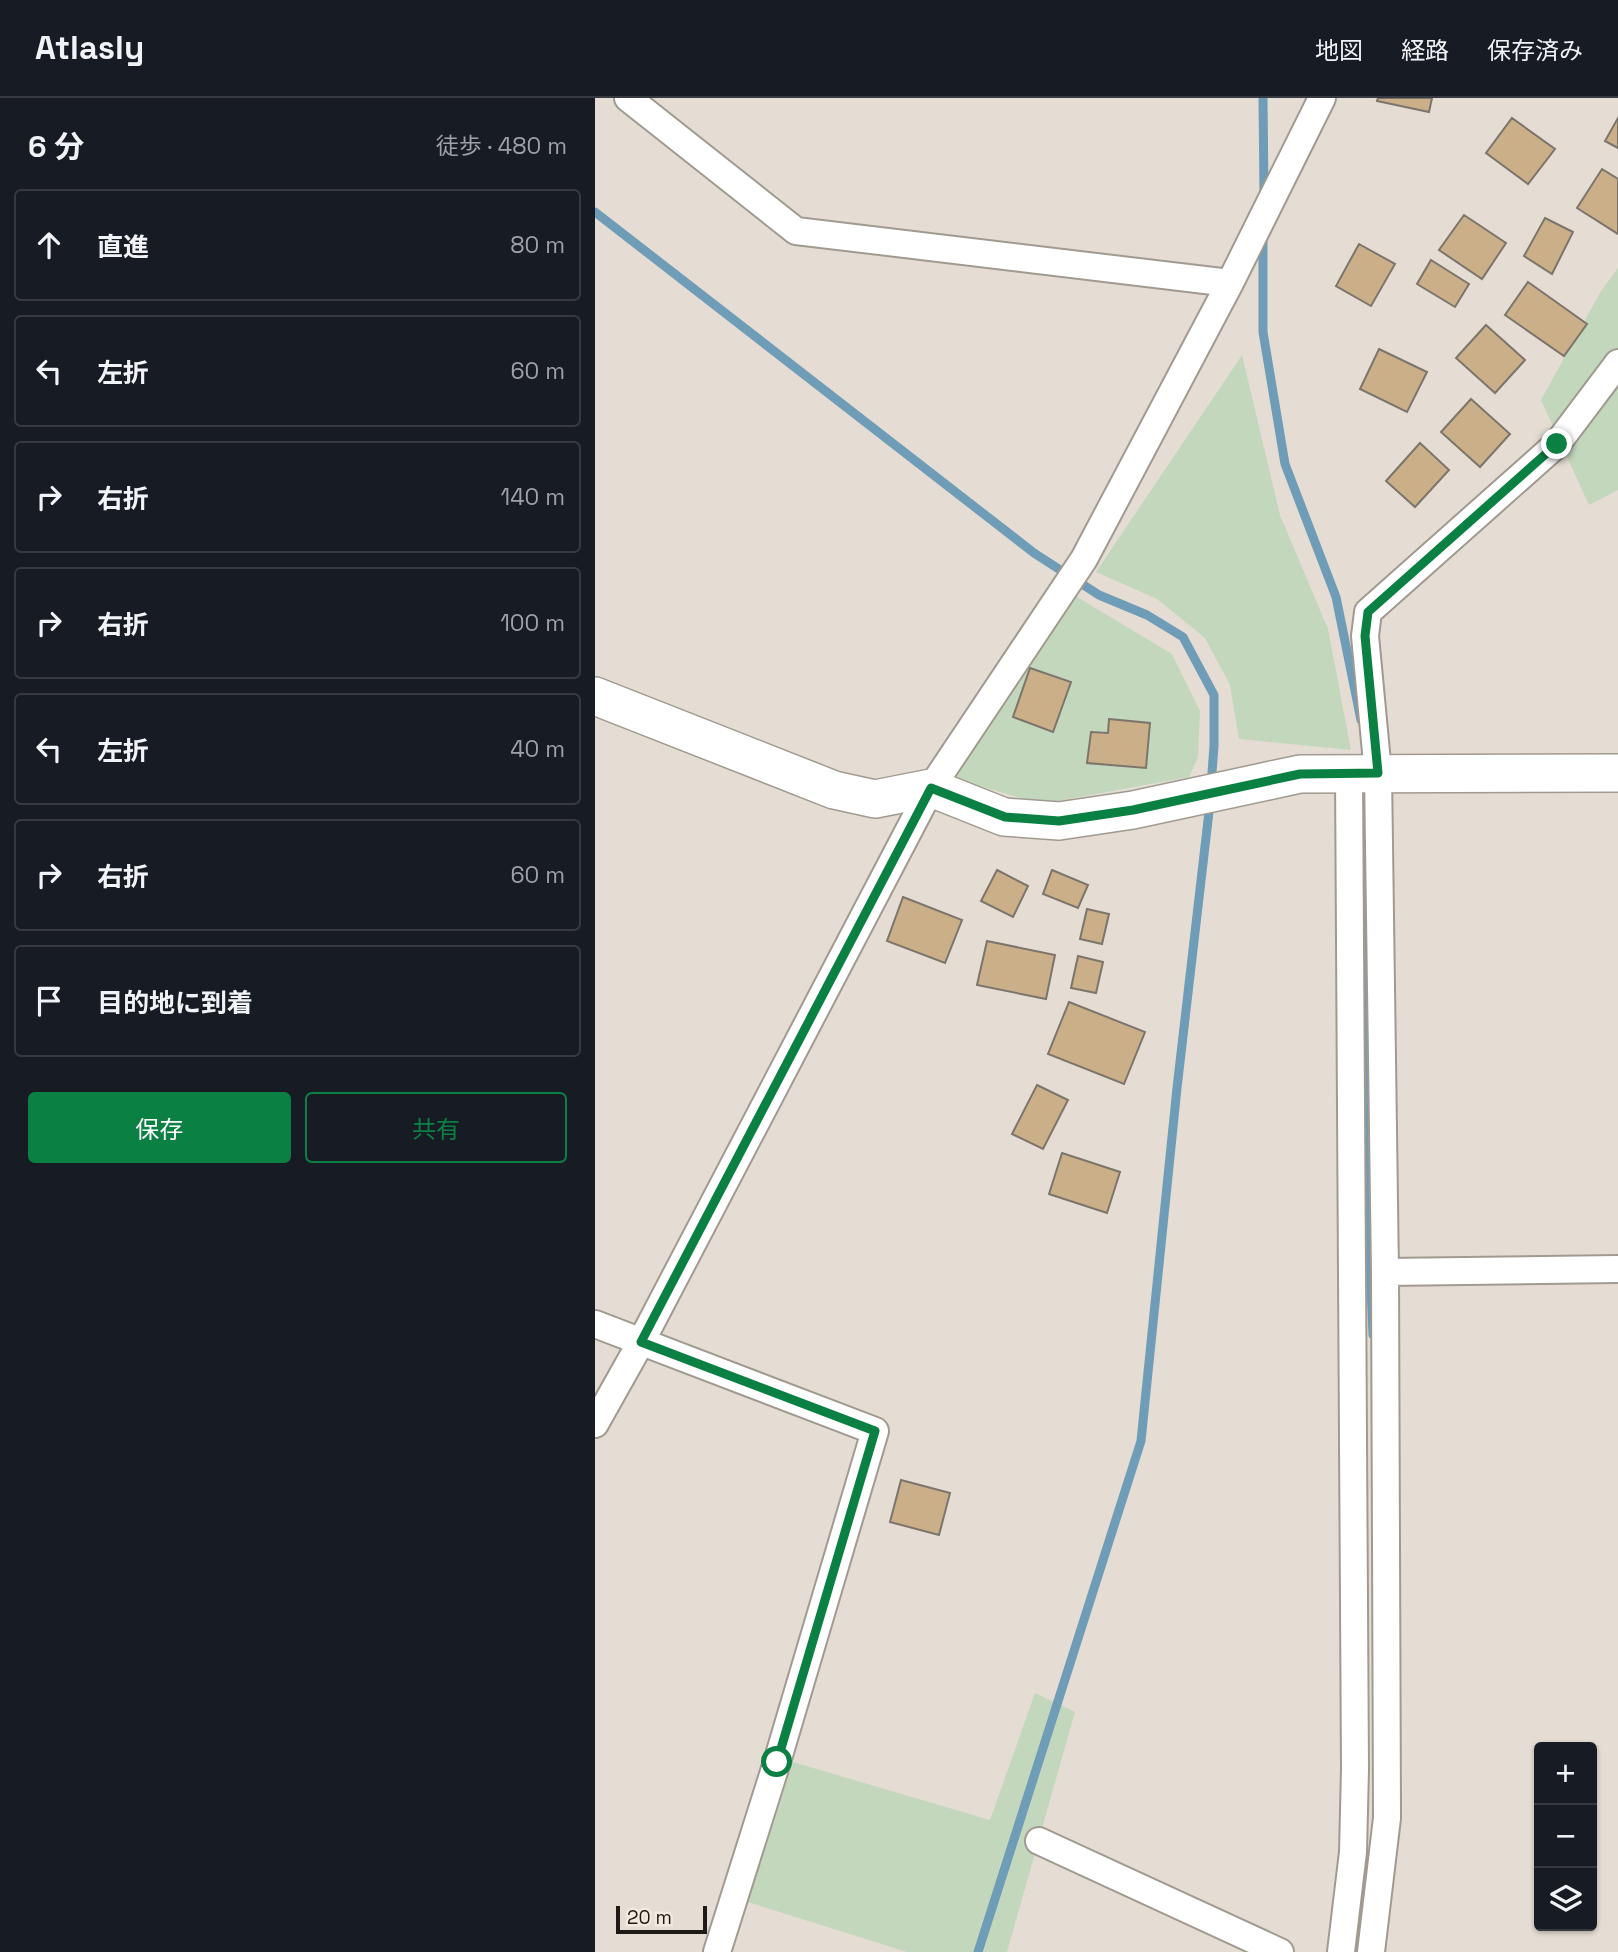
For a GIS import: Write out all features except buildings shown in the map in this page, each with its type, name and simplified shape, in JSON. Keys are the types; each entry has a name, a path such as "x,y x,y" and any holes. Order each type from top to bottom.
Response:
{"street":[{"path":"628,98 796,231 1230,283"},
{"path":"595,1424 641,1342 931,788 1084,559 1230,283 1322,98"},
{"path":"1341,1952 1353,1852 1355,1769 1363,773 1365,636 1368,612 1557,444 1618,362"},
{"path":"595,696 834,790 875,799 931,788 1005,817 1059,821 1133,810 1300,774 1618,773"},
{"path":"1363,773 1385,1272 1387,1818 1371,1952"},
{"path":"1385,1272 1618,1269"},
{"path":"595,1324 875,1431 777,1762 717,1952"},
{"path":"1039,1841 1280,1952"}],"green space":[{"path":"1618,268 1618,490 1589,505 1541,400 1601,291"},
{"path":"1242,355 1280,515 1328,629 1351,750 1239,739 1230,685 1205,638 1157,599 1096,572"},
{"path":"1064,589 1172,654 1200,711 1198,757 1189,777 1041,804 953,778"},
{"path":"1035,1693 1075,1712 1007,1952 907,1952 748,1902 793,1762 990,1820"}],"waterway":[{"path":"1263,98 1264,195"},
{"path":"595,212 1034,553 1099,595 1147,615 1183,637 1214,695 1211,786"},
{"path":"1263,237 1263,332 1285,464 1336,597 1361,720"},
{"path":"978,1952 1141,1441 1177,1088 1210,803"},
{"path":"1367,901 1364,1125 1373,1335"}],"route":[{"path":"777,1762 875,1431 641,1342 931,788 1005,817 1059,821 1133,810 1300,774 1378,773 1365,636 1368,612 1557,444"}]}
